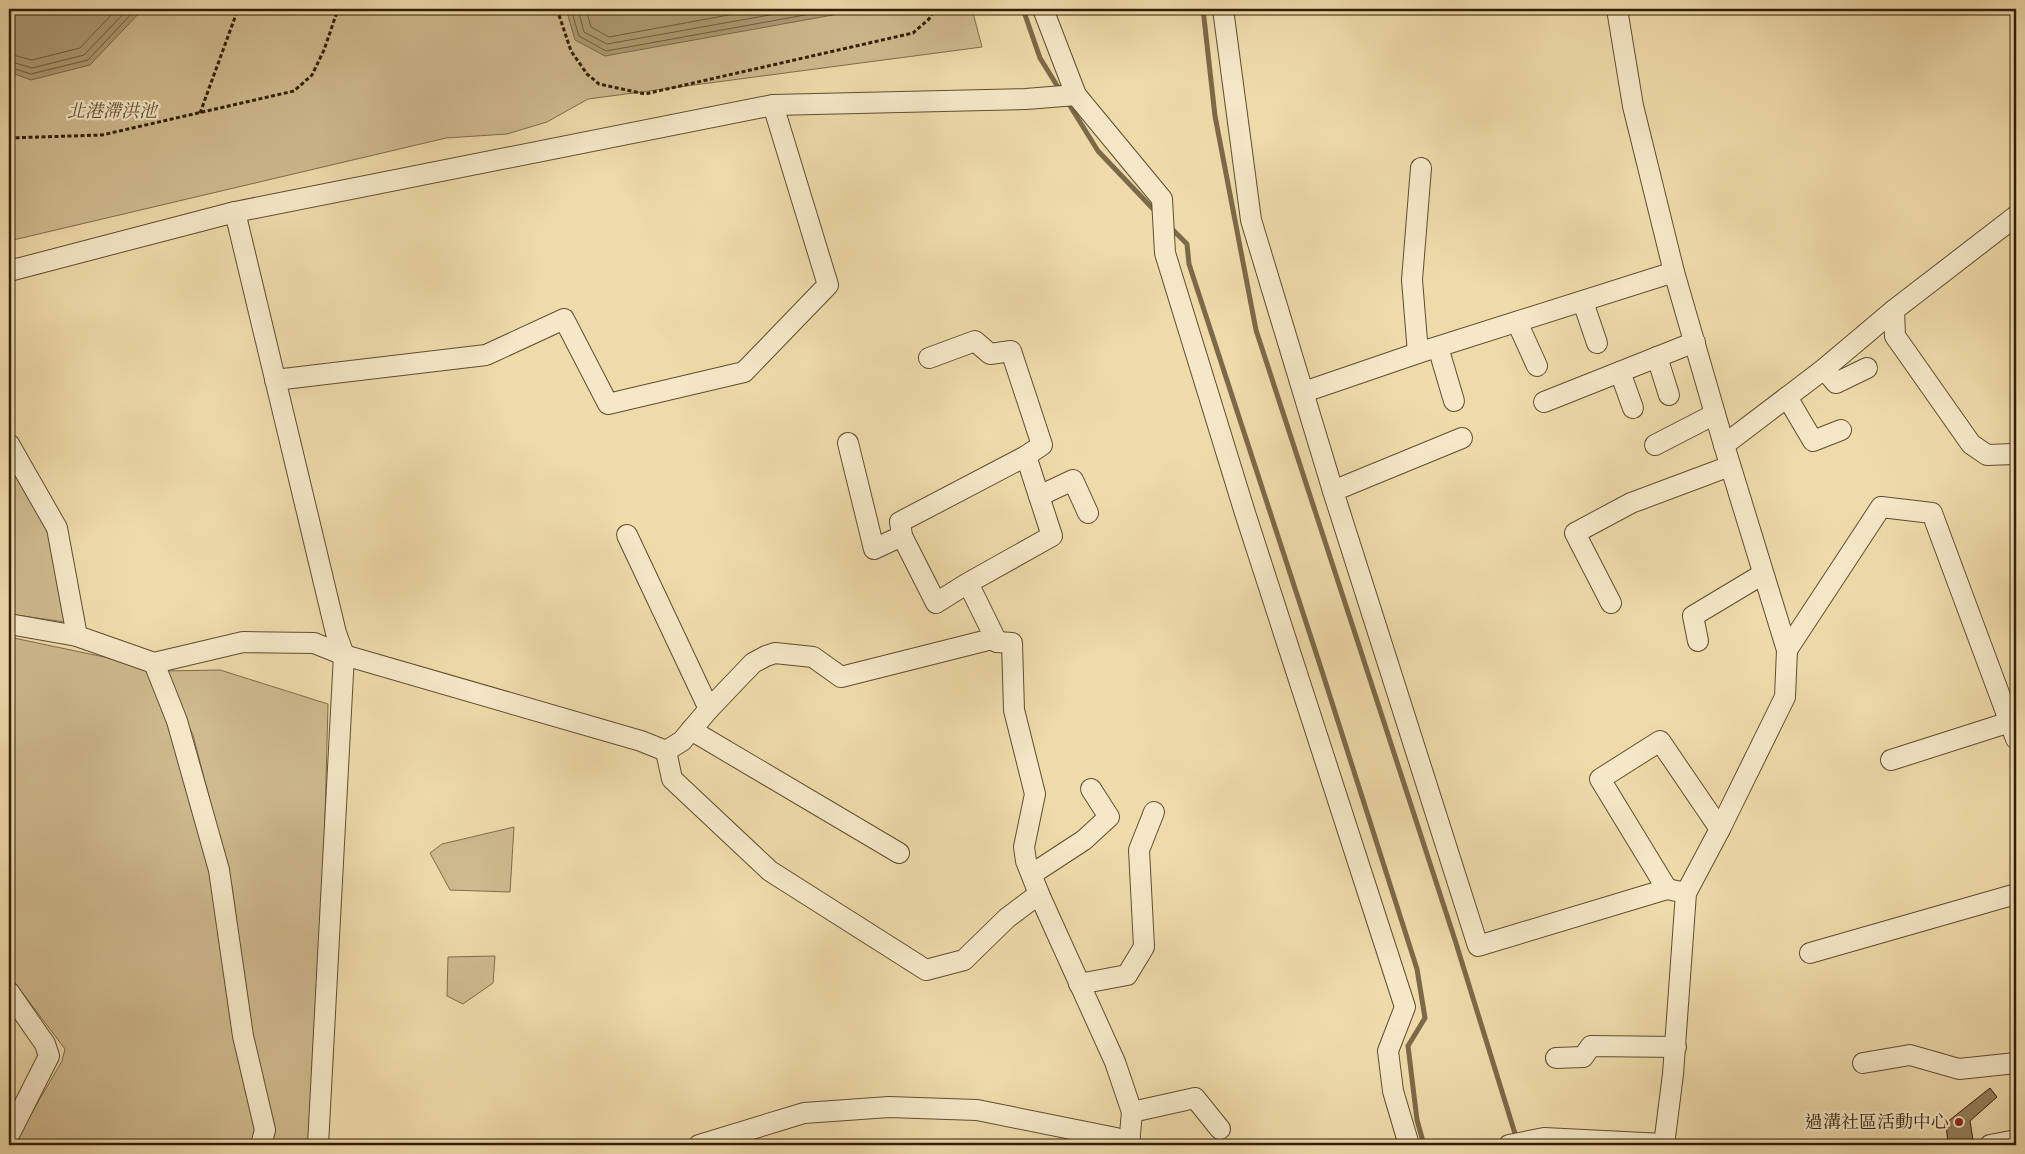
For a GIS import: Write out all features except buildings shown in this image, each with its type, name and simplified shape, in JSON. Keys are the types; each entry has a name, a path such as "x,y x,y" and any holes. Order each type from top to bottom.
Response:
{"street":[{"path":"1043,9 1076,95 1162,199 1165,253 1248,522 1405,1007 1388,1051 1392,1091 1409,1145"},
{"path":"1223,9 1251,220 1333,491 1478,946 1677,891"},
{"path":"1518,1143 1544,1138 1664,1145 1676,1047 1677,891 1720,829 1786,697 1787,650 1730,466 1674,272 1633,106 1617,9"},
{"path":"9,272 235,212 773,105 1076,95"},
{"path":"275,380 486,355 564,319 608,404 744,372 828,286 773,105"},
{"path":"1418,353 1412,280 1421,168"},
{"path":"235,212 336,633 344,655 318,1145"},
{"path":"1724,445 1824,369 1894,310 2016,216"},
{"path":"1304,392 1418,353 1674,272"},
{"path":"1583,302 1597,343"},
{"path":"1894,310 1895,336 1971,444 1987,455 2014,454"},
{"path":"1517,322 1537,366"},
{"path":"929,358 975,341 990,354 1011,351 1042,445 1026,456 900,522 902,536 936,602 1052,536 1026,456"},
{"path":"1544,402 1695,342"},
{"path":"1438,347 1454,401"},
{"path":"1657,358 1669,394"},
{"path":"1824,369 1836,383 1868,368"},
{"path":"1620,372 1633,408"},
{"path":"1787,397 1813,441 1842,430"},
{"path":"1655,445 1715,414"},
{"path":"1333,491 1462,438"},
{"path":"848,443 874,549 902,536"},
{"path":"9,444 56,528 77,636"},
{"path":"1611,603 1575,533 1631,503 1730,466"},
{"path":"1039,496 1073,480 1088,513"},
{"path":"1787,650 1881,508 1932,513 2013,730 1891,760"},
{"path":"627,535 709,710"},
{"path":"1698,641 1693,616 1763,574"},
{"path":"968,583 997,642"},
{"path":"9,624 77,636 154,663 243,642 314,643 344,655 641,741 666,751"},
{"path":"666,751 682,741 753,663 775,653 813,657 841,677 992,639 997,642 1012,643 1014,710 1035,794 1024,847 1040,894 1115,1062 1132,1112 1129,1144 1116,1138 977,1110 889,1107 804,1113 699,1145"},
{"path":"154,663 177,720 219,870 243,1036 265,1130 261,1145"},
{"path":"691,730 899,853"},
{"path":"1677,891 1600,780 1660,741 1720,829"},
{"path":"666,751 672,779 770,871 926,970 964,960 1007,918 1040,894"},
{"path":"1032,874 1084,840 1109,817 1091,789"},
{"path":"1079,984 1127,975 1144,947 1139,850 1154,812"},
{"path":"1810,953 2016,894"},
{"path":"9,992 45,1044 49,1056 9,1135"},
{"path":"1556,1058 1583,1057 1591,1046 1676,1047"},
{"path":"1863,1064 1910,1055 1960,1070 2016,1063"},
{"path":"1132,1112 1196,1098 1220,1129"},
{"path":"1990,1145 2016,1140"}],"path":[{"path":"200,112 238,9"},
{"path":"9,138 102,135 294,91 312,75 324,50 338,9"},
{"path":"558,9 571,51 587,74 599,84 645,94 913,33 929,19 935,9"}],"green space":[{"name":"北港滯洪池","path":"9,9 972,9 982,47 588,99 547,122 507,134 446,138 9,241"},
{"path":"9,465 49,531 72,623 9,614"},
{"path":"9,637 142,665 159,691 212,865 259,1129 254,1145 13,1145 62,1061 65,1049 9,975"},
{"path":"220,670 328,704 324,858 310,1145 270,1145 248,1015 232,886 193,735 163,671"},
{"path":"514,827 510,892 450,890 430,853 442,844"},
{"path":"495,956 493,983 463,1004 447,996 448,957"}],"water":[{"path":"9,9 143,9 90,65 31,80 9,72"},
{"path":"566,9 866,9 605,56 575,40"}],"waterway":[{"path":"1023,9 1040,58 1061,92"},
{"path":"1203,9 1215,116 1256,330 1455,940 1517,1140"},
{"path":"1067,101 1098,151 1156,212"},
{"path":"1169,226 1187,244 1189,264 1417,969 1425,1018 1408,1046 1417,1120 1424,1145"}],"place":[{"name":"過溝社區活動中心","path":"1959,1122"}]}
